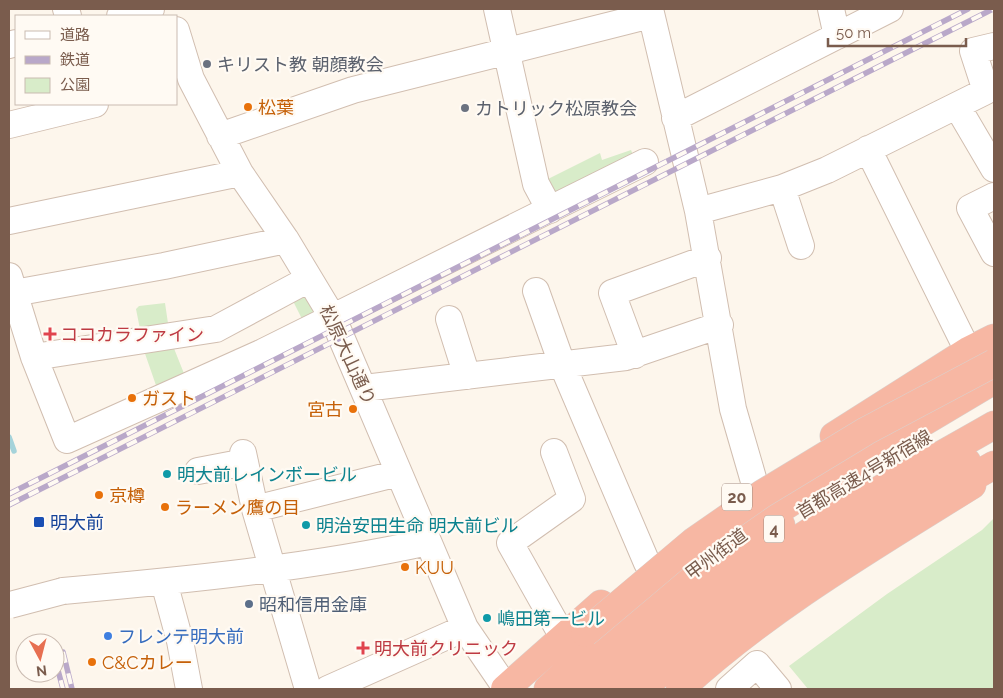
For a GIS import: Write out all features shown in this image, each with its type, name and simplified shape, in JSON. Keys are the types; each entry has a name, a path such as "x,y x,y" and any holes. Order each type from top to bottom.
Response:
{"highway":[{"name":"20","path":"574,635 647,564 755,485 968,351 994,338"},
{"path":"548,689 640,603 702,553 765,508 994,358"},
{"path":"511,689 574,635 694,542 762,494 866,431 994,363"},
{"name":"甲州街道","path":"557,689 651,604 706,560 821,482 994,380"},
{"name":"首都高速4号新宿線","path":"576,689 662,613 716,570 771,531 994,398"},
{"name":"首都高速4号新宿線","path":"610,689 683,625 782,550 994,425"},
{"path":"641,689 741,605 801,564 994,442"},
{"path":"630,689 738,598 794,559 908,490 994,442"},
{"path":"661,689 749,616 809,574 862,541 994,465"},
{"path":"680,689 763,620 816,584 994,471"}],"street":[{"path":"124,15 151,9"},
{"path":"497,9 536,184 550,210"},
{"path":"831,9 837,36"},
{"path":"675,118 890,9"},
{"path":"220,136 353,90 506,52 650,12 708,258 733,409 755,485"},
{"name":"松原大山通り","path":"178,43 184,81 220,136 240,173 286,240 333,318 465,628 511,689"},
{"path":"698,211 782,188 827,170 986,91 973,50 994,46"},
{"path":"9,125 91,105"},
{"path":"957,106 992,165"},
{"path":"868,149 968,351"},
{"path":"286,240 164,266 11,285 34,357 67,440 333,318 645,162"},
{"path":"9,221 240,173"},
{"path":"782,188 801,246"},
{"path":"994,196 970,208 994,252"},
{"path":"635,355 612,293 708,258"},
{"path":"34,357 216,329 310,279"},
{"path":"536,291 562,364 647,564"},
{"path":"449,319 467,376"},
{"path":"364,388 635,355 720,325"},
{"path":"554,452 572,499 510,543 574,635"},
{"path":"198,471 244,458 255,509 308,689"},
{"path":"255,509 400,473"},
{"path":"9,606 63,591 164,582 372,554 428,542"},
{"path":"164,582 180,641 189,689"},
{"path":"328,689 465,628"},
{"path":"729,689 757,664 778,689"}],"green space":[{"path":"631,150 636,162 553,201 542,182 600,153 602,160"},
{"path":"309,286 324,312 306,327 290,295"},
{"path":"165,303 169,330 141,334 136,309 139,306"},
{"path":"171,341 187,381 159,394 142,345"},
{"path":"994,518 994,689 808,689 789,666 887,594 982,530"}],"waterway":[{"path":"9,437 14,451"}],"railway":[{"path":"9,494 968,9"},
{"path":"9,505 993,9"},
{"path":"65,660 72,689"},
{"path":"61,683 63,689"}],"place":[{"name":"キリスト教 朝顔教会","path":"207,64"},
{"name":"松葉","path":"248,107"},
{"name":"カトリック松原教会","path":"465,108"},
{"name":"ココカラファイン","path":"50,334"},
{"name":"ガスト","path":"132,398"},
{"name":"宮古","path":"353,409"},
{"name":"明大前レインボービル","path":"167,474"},
{"name":"京樽","path":"99,495"},
{"name":"ラーメン鷹の目","path":"165,507"},
{"name":"明大前","path":"39,522"},
{"name":"明治安田生命 明大前ビル","path":"306,525"},
{"name":"KUU","path":"405,567"},
{"name":"昭和信用金庫","path":"249,604"},
{"name":"嶋田第一ビル","path":"487,618"},
{"name":"フレンテ明大前","path":"108,636"},
{"name":"明大前クリニック","path":"363,648"},
{"name":"C&Cカレー","path":"92,662"}]}
